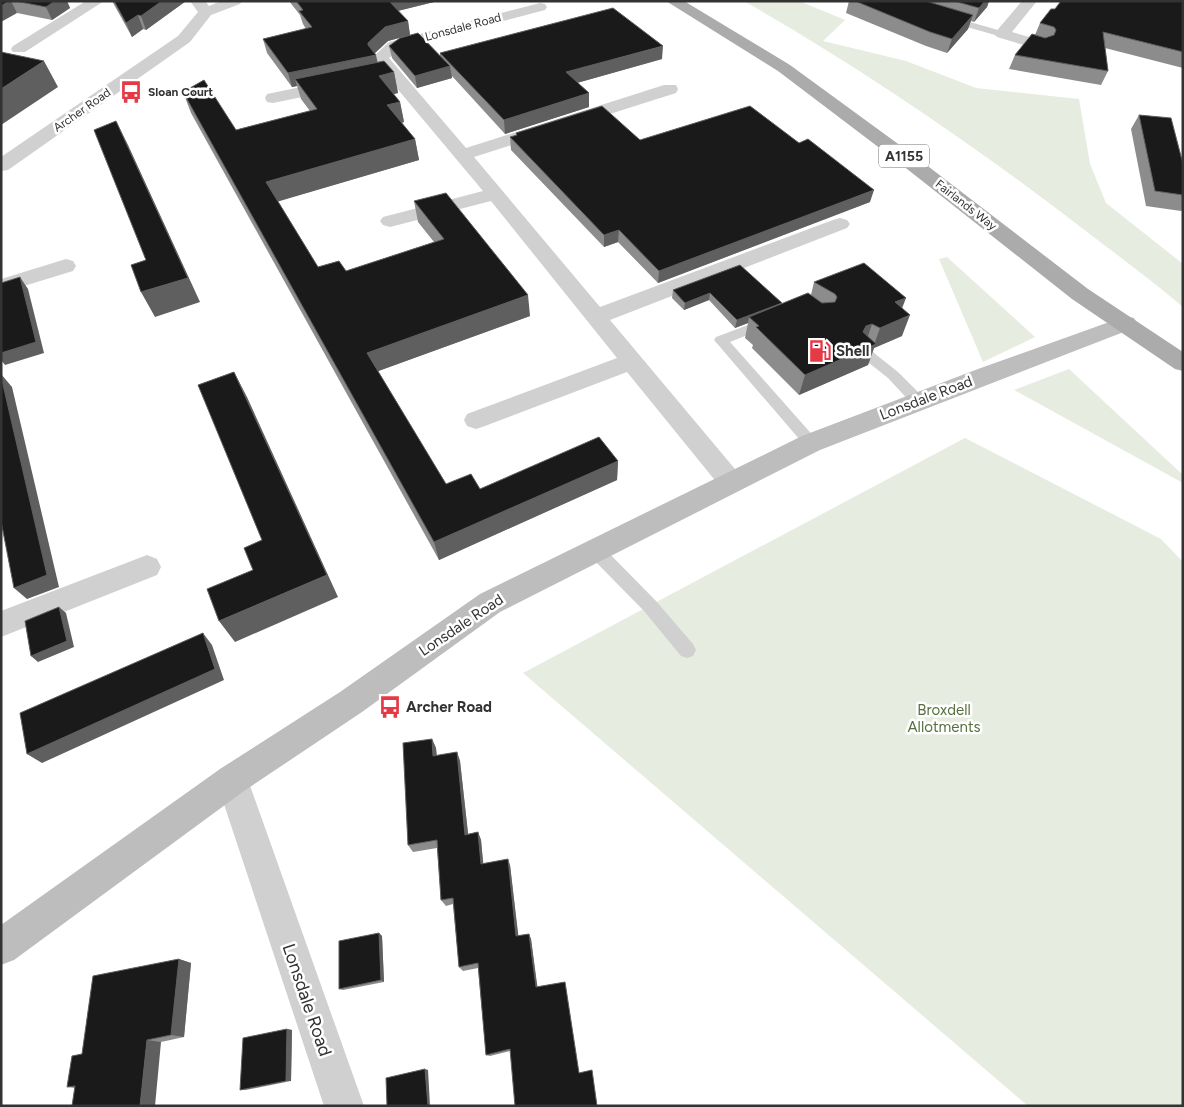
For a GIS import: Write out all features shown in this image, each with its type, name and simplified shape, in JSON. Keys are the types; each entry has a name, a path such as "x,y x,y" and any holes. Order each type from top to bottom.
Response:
{"main road":[{"name":"Fairlands Way","path":"673,1 736,37 784,68 909,161 1080,294 1126,323 1183,363"}],"street":[{"path":"19,50 97,1"},
{"name":"Archer Road","path":"1,166 184,40 201,7 235,1"},
{"path":"1030,1 1002,34 1040,45"},
{"name":"Lonsdale Road","path":"540,7 395,46 380,58 495,194 731,482"},
{"path":"374,77 393,73"},
{"path":"273,98 347,83"},
{"path":"462,155 670,89"},
{"path":"390,221 495,194"},
{"path":"596,317 840,224"},
{"path":"1,286 66,266"},
{"name":"Lonsdale Road","path":"1,947 232,780 351,702 490,603 811,443 1126,323"},
{"path":"476,420 632,361"},
{"path":"1,624 147,567"},
{"name":"Lonsdale Road","path":"232,780 344,1106"}],"lane":[{"path":"939,16 1002,34"},
{"path":"777,318 722,340 811,443"},
{"path":"864,352 893,375 918,401"},
{"path":"595,550 650,606 687,650"}],"green space":[{"path":"744,1 799,1 845,20 823,41 906,61 976,88 1079,99 1090,164 1106,203 1183,264 1183,307 1038,195 915,107 788,26"},
{"path":"947,257 1035,337 983,362 939,259"},
{"path":"1069,369 1183,475 1183,483 1014,390"},
{"name":"Broxdell Allotments","path":"965,438 1161,539 1183,562 1183,1106 1028,1106 523,673"}],"building":[{"path":"1,1 9,1 1,6"},
{"path":"15,1 55,1 46,7"},
{"path":"114,1 162,1 141,16 138,15 126,23"},
{"path":"296,1 389,1 408,21 385,27 368,43 376,55 288,73 263,39 312,27 299,11 303,10"},
{"path":"855,1 926,1 973,15 952,39 930,32"},
{"path":"954,1 985,1 979,8"},
{"path":"1061,1 1183,1 1183,52 1103,32 1108,71 1015,55 1032,34 1045,38 1054,35 1056,30 1054,27 1040,23 1051,9 1055,9"},
{"path":"613,8 663,46 566,72 589,93 504,120 440,53"},
{"path":"418,33 450,66 415,76 389,46 400,38"},
{"path":"1,52 44,61 1,89"},
{"path":"384,61 394,72 379,76 400,102 387,105 415,139 266,182 318,267 339,261 346,271 444,239 414,201 446,193 528,295 367,353 446,484 471,474 480,489 599,437 618,461 434,542 183,92 204,80 236,130 317,109 295,79"},
{"path":"602,106 640,140 750,106 799,143 808,139 874,190 659,271 619,230 604,235 510,137 517,135 516,133"},
{"path":"1139,115 1171,118 1183,164 1183,195 1155,191"},
{"path":"116,121 188,278 141,292 131,265 146,260 94,130"},
{"path":"864,263 906,298 895,302 910,315 880,328 872,324 866,326 863,332 876,344 805,375 756,327 759,326 749,317 808,293 822,303 835,302 837,297 835,294 814,282"},
{"path":"740,265 782,303 737,320 710,293 685,303 673,290"},
{"path":"20,277 36,342 1,353 1,283"},
{"path":"234,372 327,575 219,621 207,589 253,570 244,548 262,540 198,385"},
{"path":"1,376 47,575 14,588 1,521"},
{"path":"59,607 67,641 31,656 25,621"},
{"path":"203,633 215,669 27,754 20,713"},
{"path":"432,739 433,756 457,752 465,835 478,832 481,864 508,859 516,936 529,934 536,987 565,982 579,1073 592,1070 597,1106 515,1106 510,1049 486,1055 478,963 459,967 453,898 441,900 437,840 408,845 403,743"},
{"path":"379,933 381,980 339,989 339,941"},
{"path":"179,959 171,1035 147,1040 140,1106 72,1106 75,1086 67,1087 72,1056 82,1054 93,976"},
{"path":"287,1029 286,1081 240,1090 243,1038"},
{"path":"425,1069 428,1106 387,1106 386,1078"}],"place":[{"name":"Sloan Court","path":"131,92"},
{"name":"Shell","path":"820,351"},
{"name":"Archer Road","path":"390,707"}]}
